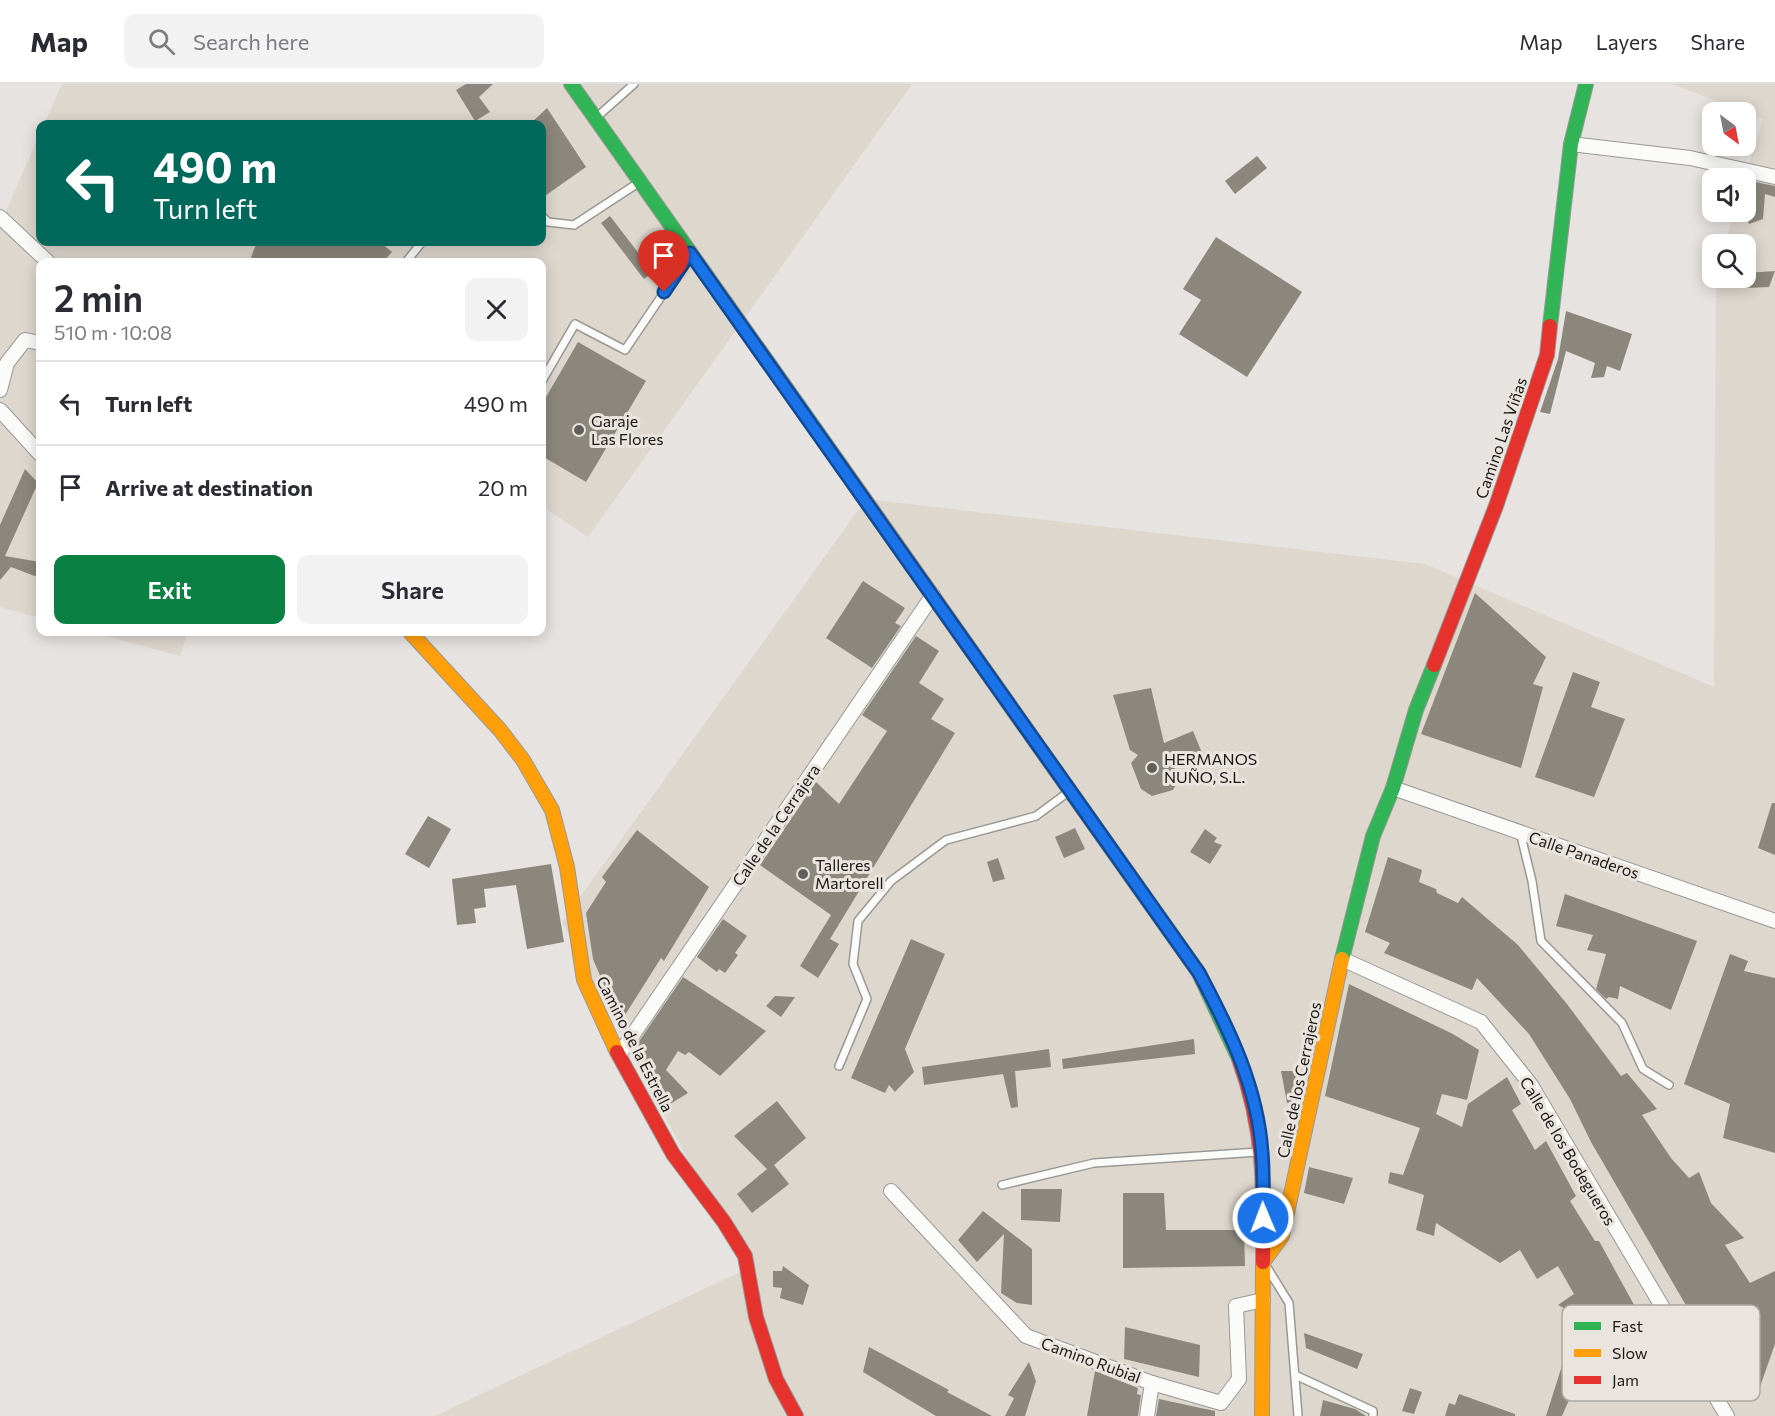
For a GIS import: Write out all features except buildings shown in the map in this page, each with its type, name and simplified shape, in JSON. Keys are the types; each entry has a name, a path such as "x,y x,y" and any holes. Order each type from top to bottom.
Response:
{"main road":[{"path":"571,84 1072,790 1199,973 1220,1012 1230,1032 1249,1084 1262,1152 1262,1416"},
{"name":"Camino Las Viñas","path":"1393,788 1416,710 1496,506 1547,355 1571,144 1586,84"},
{"name":"Camino de la Estrella","path":"414,636 500,730 523,760 552,810 567,867 584,980 619,1055 673,1154 724,1222 745,1256 756,1317 776,1379 796,1416"},
{"name":"Calle de los Cerrajeros","path":"1263,1262 1282,1236 1342,959 1373,836 1393,788"}],"street":[{"path":"1571,144 1690,158 1775,177"},
{"path":"0,217 44,258"},
{"path":"0,390 7,363 25,340 36,342"},
{"path":"0,410 36,450"},
{"name":"Calle de la Cerrajera","path":"619,1055 933,595"},
{"name":"Calle Panaderos","path":"1393,788 1775,921"},
{"name":"Calle de los Bodegueros","path":"1342,959 1481,1022 1531,1085 1661,1305"},
{"name":"Camino Rubial","path":"891,1191 1026,1336 1152,1383 1221,1403 1239,1379 1236,1306 1263,1300"},
{"path":"1147,1416 1152,1383"},
{"name":"Calle de los Bodegueros","path":"1718,1401 1727,1416"}],"lane":[{"path":"595,118 634,84"},
{"path":"546,220 574,225 640,182"},
{"path":"409,258 419,246"},
{"path":"546,374 575,324 625,350 690,253"},
{"path":"839,1066 867,999 854,964 858,921 891,881 946,840 1036,816 1072,790"},
{"path":"1520,832 1532,881 1541,941 1622,1023 1643,1069 1669,1084"},
{"path":"1002,1185 1094,1163 1262,1152"},
{"path":"1263,1262 1289,1303 1298,1416"},
{"path":"1295,1375 1373,1411 1373,1416"}],"shaded area":[{"path":"62,84 912,84 588,537 546,509 546,258 36,258 36,617 0,607 0,225 36,142 36,246 546,246 546,120 46,120"},
{"path":"1672,84 1775,84 1775,1416 435,1416 746,1269 562,922 866,499 1425,564 1714,687 1716,288 1756,288 1756,234 1727,234 1732,222 1756,222 1756,168 1748,168 1752,156 1756,156 1756,142 1763,119 1756,116 1756,102 1719,102"},
{"path":"106,636 187,636 180,656"}],"traffic: fast":[{"path":"571,84 842,467"},
{"path":"1550,326 1571,144 1586,84"},
{"path":"1342,959 1373,836 1393,788 1416,710 1434,665"},
{"path":"1037,744 1199,973 1239,1059"}],"traffic: slow":[{"path":"842,467 1037,744"},
{"path":"414,636 500,730 523,760 552,810 567,867 584,980 617,1052"},
{"path":"1262,1416 1263,1262 1282,1236 1342,959"}],"traffic: jam":[{"path":"1434,665 1496,506 1547,355 1550,326"},
{"path":"617,1052 673,1154 724,1222 745,1256 756,1317 776,1379 796,1416"},
{"path":"1239,1059 1254,1111 1261,1159 1263,1262"}],"place":[{"name":"Garaje Las Flores","path":"579,430"},
{"name":"HERMANOS NUÑO, S.L.","path":"1152,768"},
{"name":"Talleres Martorell","path":"803,874"}],"route":[{"path":"664,292 690,253 1199,973 1230,1032 1249,1084 1262,1152 1263,1218"}]}
